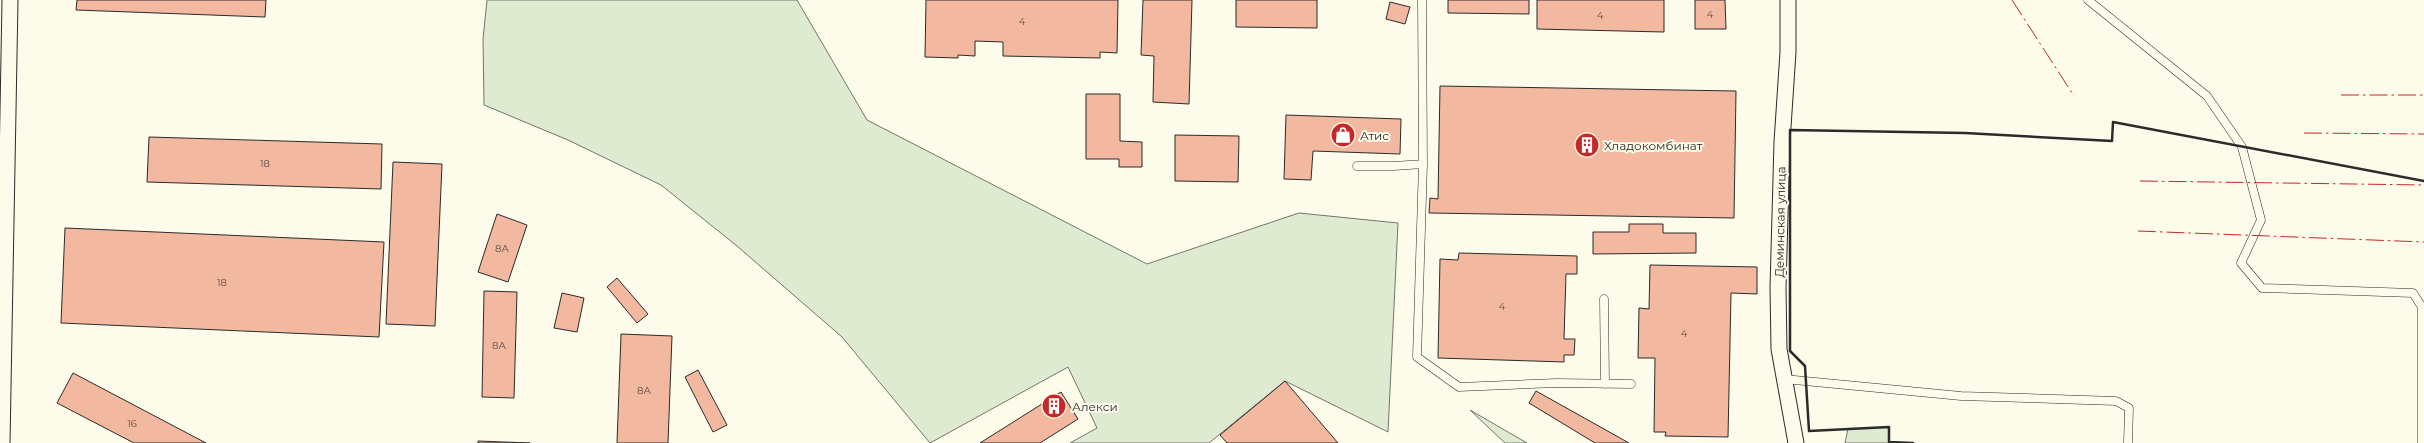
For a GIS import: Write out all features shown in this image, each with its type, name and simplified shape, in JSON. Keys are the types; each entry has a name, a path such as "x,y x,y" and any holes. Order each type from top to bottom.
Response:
{"street":[{"path":"2,443 10,0"},
{"name":"Деминская улица","path":"1788,0 1788,52 1782,142 1778,288 1779,349 1796,443"}],"lane":[{"path":"1422,0 1422,164 1417,357 1460,387 1557,383 1631,384"},
{"path":"2088,0 2207,96 2242,147 2261,220 2241,262 2262,288 2413,293 2422,307 2422,443"},
{"path":"1357,166 1422,164"},
{"path":"1604,299 1604,384"},
{"path":"1784,380 1961,396 2116,401 2129,408 2128,443"}],"green space":[{"path":"487,0 797,0 867,120 1147,264 1299,213 1398,223 1388,432 1285,381 1209,443 1070,443 1097,428 1068,367 930,443 842,337 737,246 661,185 568,140 484,105 483,39"},
{"path":"1470,410 1527,443 1505,443"},
{"path":"1889,427 1889,442 1913,443 1845,443 1848,429"}],"building":[{"path":"77,0 266,0 265,17 76,10"},
{"path":"926,0 1118,0 1117,53 1100,52 1100,58 1003,56 1003,42 975,41 975,56 958,55 958,58 925,57"},
{"path":"1143,0 1192,0 1189,104 1153,102 1154,56 1141,55"},
{"path":"1236,0 1317,0 1317,28 1236,27"},
{"path":"1448,0 1529,0 1529,14 1448,13"},
{"path":"1537,0 1664,0 1664,32 1537,29"},
{"path":"1695,0 1725,0 1726,29 1695,29"},
{"path":"1390,2 1410,7 1405,24 1386,19"},
{"name":"Хладокомбинат","path":"1440,86 1736,91 1734,218 1429,213 1430,198 1438,199"},
{"path":"1086,94 1120,94 1120,141 1142,142 1142,167 1119,167 1119,159 1086,159"},
{"name":"Атис","path":"1286,115 1401,119 1400,154 1313,151 1311,180 1284,179"},
{"path":"1175,135 1239,136 1238,182 1175,181"},
{"path":"149,137 382,144 381,189 147,182"},
{"path":"393,162 442,164 435,326 386,324"},
{"path":"497,214 527,225 508,282 478,272"},
{"path":"1629,224 1663,224 1663,233 1696,233 1696,253 1593,254 1593,232 1629,232"},
{"path":"65,228 384,242 379,337 61,323"},
{"path":"1459,253 1577,256 1577,274 1566,274 1564,339 1575,339 1574,355 1564,355 1564,362 1438,358 1440,259 1458,260"},
{"path":"1650,265 1757,267 1757,294 1731,293 1728,437 1665,436 1666,432 1654,432 1655,358 1638,358 1639,308 1649,309"},
{"path":"617,278 648,314 637,323 607,287"},
{"path":"484,291 517,292 514,398 482,397"},
{"path":"562,293 584,298 577,332 554,328"},
{"path":"621,334 672,336 668,443 617,443"},
{"path":"698,370 727,425 713,432 685,377"},
{"path":"73,373 206,443 134,443 57,403"},
{"path":"1285,381 1338,443 1227,443 1220,435"},
{"path":"1536,391 1629,443 1595,443 1529,403"},
{"name":"Алекси","path":"1061,392 1078,419 1040,443 980,443"},
{"path":"478,441 530,443 478,443"}],"wall":[{"path":"1913,443 1889,442 1889,427 1809,431 1805,366 1790,351 1790,130 1965,133 2112,141 2113,122 2424,181"}],"power":[{"path":"2012,0 2074,96"},
{"path":"2341,95 2424,95"},
{"path":"2304,133 2424,134"},
{"path":"2140,181 2424,185"},
{"path":"2138,231 2424,242"}],"place":[{"name":"Атис","path":"1343,135"},
{"name":"Хладокомбинат","path":"1587,145"},
{"name":"Алекси","path":"1054,406"}]}
